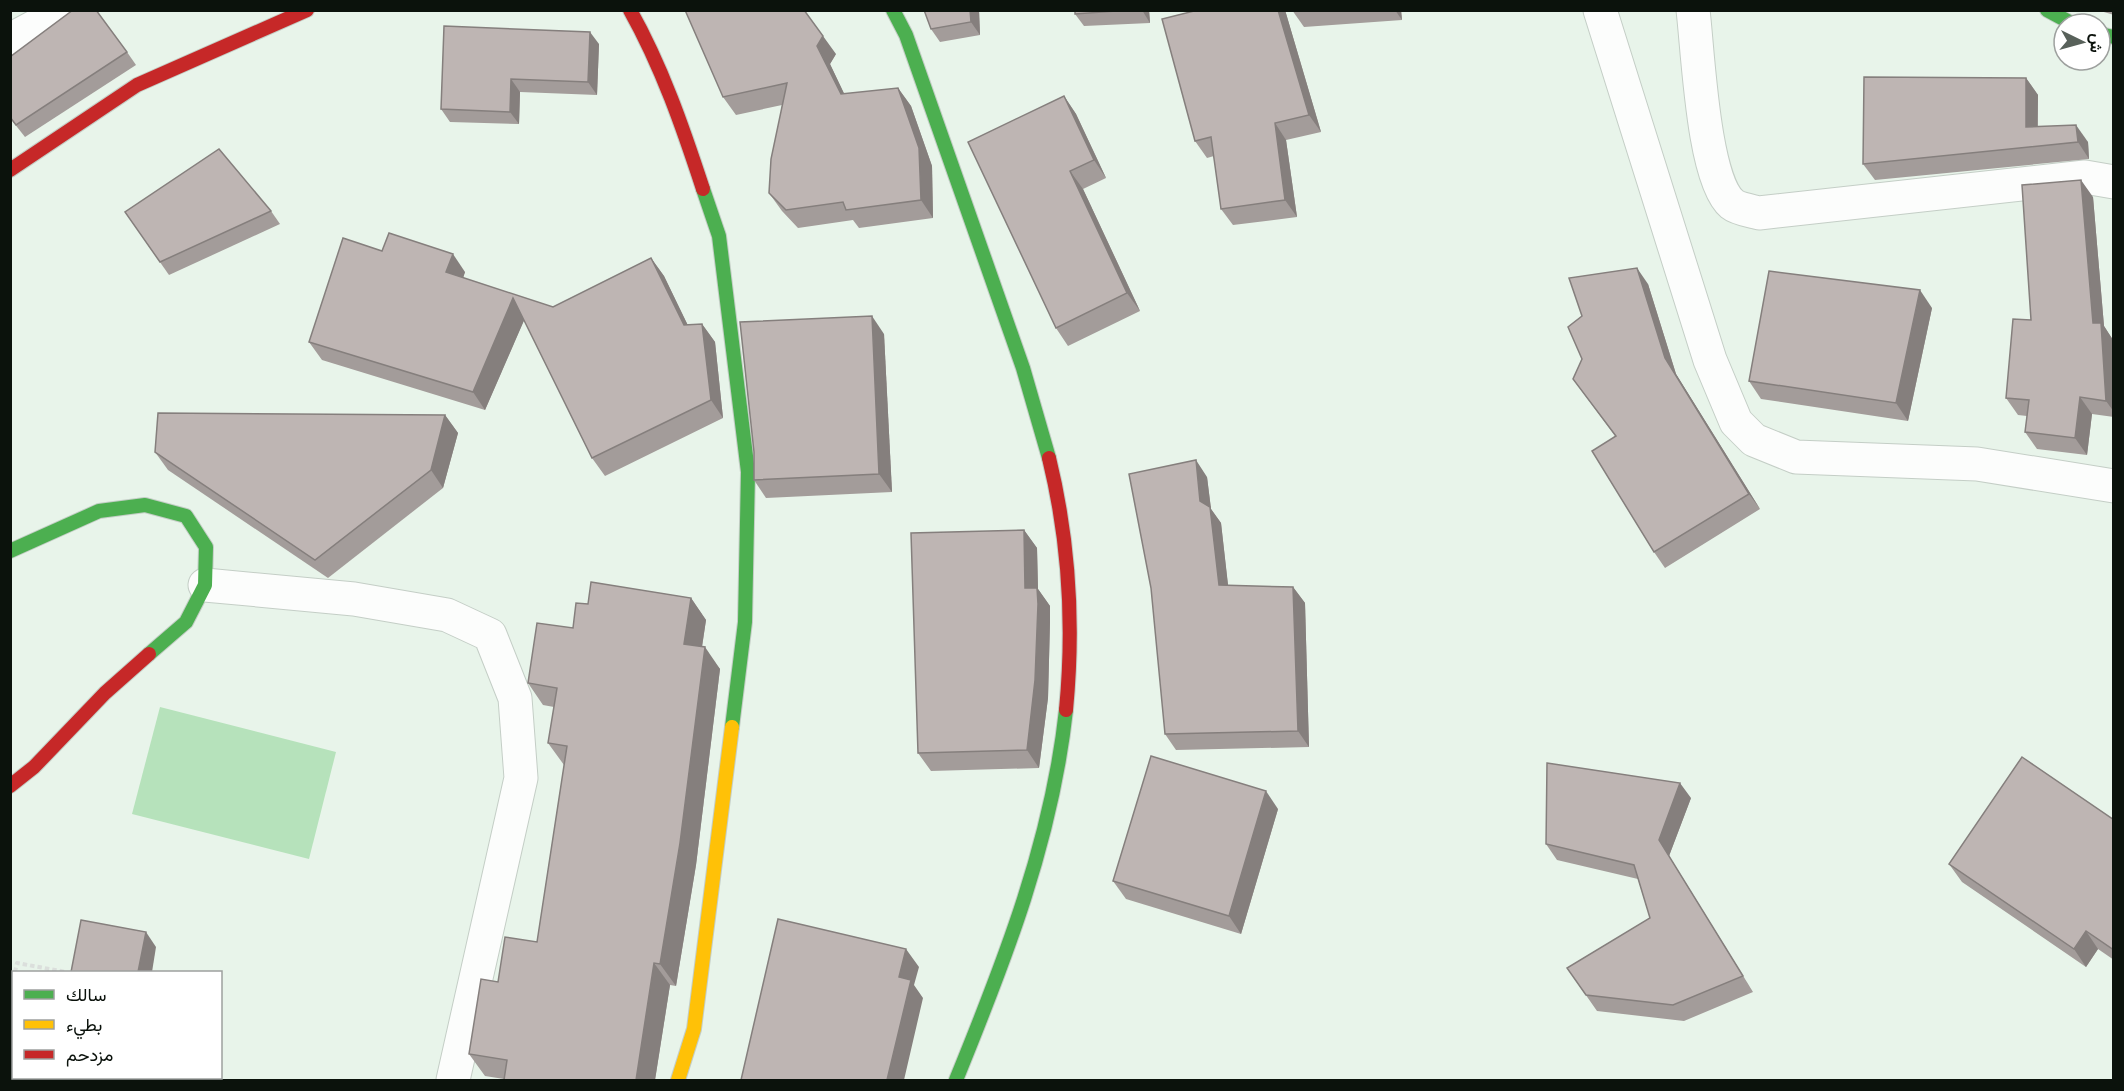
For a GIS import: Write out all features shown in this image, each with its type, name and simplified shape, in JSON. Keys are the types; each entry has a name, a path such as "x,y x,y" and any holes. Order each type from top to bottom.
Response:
{"street":[{"path":"10,40 66,10"},
{"path":"10,170 136,86 307,10"},
{"path":"630,10 650,46 682,126 719,236 737,367 748,472 745,622 694,1029 678,1080"},
{"path":"893,10 906,35 1025,373 1052,471 1067,571 1069,673 1058,774 1031,883 996,988 956,1080"},
{"path":"1600,10 1710,360 1737,422 1754,440 1796,457 1977,464 2114,486"},
{"path":"1693,10 1707,142 1721,187 1733,205 1759,213 2085,177 2114,182"},
{"path":"10,551 99,511 145,505 186,516 206,547 205,585 186,622 105,693 34,767 10,786"},
{"path":"205,585 354,599 447,615 490,635 515,698 520,778 453,1080"}],"path":[{"path":"15,971 17,963 61,971"}],"shaded area":[{"path":"160,707 336,752 309,859 132,814"}],"building":[{"path":"73,10 96,10 127,52 16,125 10,117 10,57"},
{"path":"685,10 804,10 823,36 817,46 841,94 898,88 919,148 921,200 846,210 843,202 786,210 769,193 771,159 787,83 723,97"},
{"path":"924,10 970,10 971,22 931,29"},
{"path":"1075,10 1130,10 1075,14"},
{"path":"1198,10 1278,10 1309,115 1275,123 1285,200 1221,209 1211,137 1195,141 1162,19"},
{"path":"444,26 590,32 588,82 511,79 510,112 441,109"},
{"path":"1864,77 2026,78 2026,127 2076,125 2078,142 1863,164"},
{"path":"1064,96 1094,160 1070,171 1127,293 1056,328 968,142"},
{"path":"219,149 271,211 160,262 125,212"},
{"path":"2081,180 2093,323 2101,323 2106,401 2080,397 2075,438 2025,432 2029,400 2006,398 2013,319 2031,320 2022,185"},
{"path":"389,233 453,254 446,272 553,307 651,258 684,325 702,324 711,400 592,458 513,298 473,392 309,342 343,238 382,251"},
{"path":"1637,268 1665,358 1749,494 1654,552 1592,451 1616,436 1573,379 1582,359 1568,327 1582,316 1569,278"},
{"path":"1769,271 1920,290 1896,403 1749,381"},
{"path":"872,316 879,474 754,480 754,452 740,322"},
{"path":"158,413 445,415 431,470 315,560 155,452"},
{"path":"1196,460 1200,501 1210,507 1219,585 1293,587 1298,731 1165,734 1151,588 1129,474"},
{"path":"1024,530 1025,588 1037,588 1038,604 1035,680 1027,750 918,753 911,533"},
{"path":"591,582 691,598 684,644 705,647 680,843 660,964 654,963 636,1080 504,1080 507,1060 469,1054 481,979 498,982 505,937 537,942 567,746 548,743 557,688 528,683 537,623 573,628 576,603 588,604"},
{"path":"1151,756 1266,791 1229,916 1113,881"},
{"path":"2022,757 2114,820 2114,950 2086,931 2074,949 1949,864"},
{"path":"1547,763 1680,783 1659,840 1743,976 1673,1005 1586,995 1567,968 1650,918 1634,865 1546,844"},
{"path":"778,919 906,949 899,977 911,980 887,1080 741,1080"},
{"path":"81,920 146,932 138,971 71,971"},
{"path":"51,1079 116,1079 116,1080"}],"traffic: fast":[{"path":"893,10 906,35 1023,368 1049,458"},
{"path":"2047,10 2052,13"},
{"path":"703,189 719,236 748,472 745,622 732,727"},
{"path":"10,551 99,511 145,505 186,516 206,547 205,585 186,622 149,654"},
{"path":"956,1080 1009,944 1038,853 1050,806 1066,710"}],"traffic: slow":[{"path":"678,1080 694,1029 732,727"}],"traffic: jam":[{"path":"10,170 137,85 307,10"},
{"path":"630,10 662,76 703,189"},
{"path":"1049,458 1061,520 1068,584 1070,647 1066,710"},
{"path":"10,786 34,767 105,693 149,654"}]}
